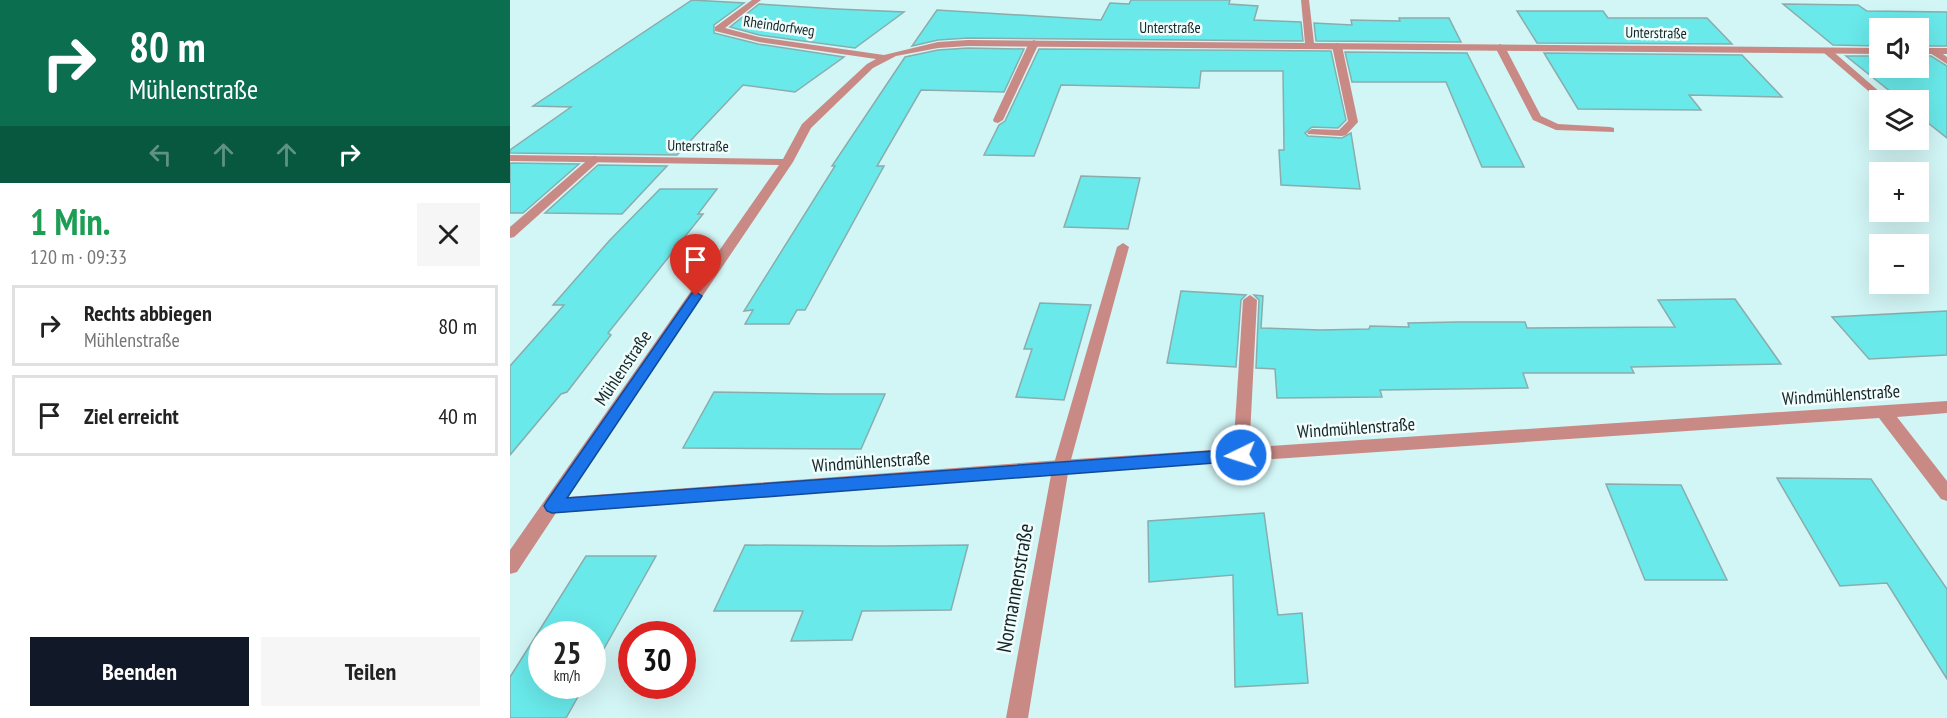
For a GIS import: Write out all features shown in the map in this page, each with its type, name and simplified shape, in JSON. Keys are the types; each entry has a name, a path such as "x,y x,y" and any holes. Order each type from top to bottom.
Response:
{"street":[{"name":"Rheindorfweg","path":"757,0 718,29 740,37 860,52 884,58"},
{"path":"1305,0 1310,46"},
{"name":"Unterstraße","path":"510,158 787,162 806,126 870,66 893,54 938,45 1034,43 1869,51"},
{"path":"998,120 1034,43"},
{"path":"1312,132 1342,133 1353,122 1337,46"},
{"path":"1500,47 1537,118 1556,127 1611,130"},
{"path":"1826,50 1872,90"},
{"path":"1929,51 1947,51"},
{"path":"1933,51 1947,61"},
{"path":"510,234 595,159"},
{"name":"Mühlenstraße","path":"510,566 787,162"},
{"name":"Normannenstraße","path":"1017,718 1061,467 1122,247"},
{"path":"1241,455 1250,300"},
{"name":"Windmühlenstraße","path":"552,506 1061,467 1947,406"},
{"path":"1884,412 1947,494"}],"building":[{"path":"692,0 744,3 714,25 714,33 758,44 844,57 795,92 743,85 677,155 510,153 510,150 571,107 533,106"},
{"path":"1131,0 1230,0 1229,4 1258,6 1254,20 1301,22 1303,41 968,38 938,40 912,46 937,10 1101,20 1110,3 1129,4"},
{"path":"759,4 904,12 855,48 759,35 730,27"},
{"path":"1783,4 1858,5 1867,11 1947,12 1947,46 1929,46 1929,18 1869,18 1869,46 1833,45"},
{"path":"1517,11 1603,11 1608,18 1707,18 1732,44 1537,43"},
{"path":"1399,18 1449,18 1461,42 1316,41 1314,23 1352,25 1351,20 1400,21"},
{"path":"1024,49 1004,92 921,90 877,166 884,166 805,310 797,310 789,324 745,324 753,310 744,311 835,166 832,166 905,57 938,50"},
{"path":"1039,49 1331,51 1346,120 1338,128 1312,127 1305,133 1308,136 1342,138 1351,133 1360,189 1281,185 1279,150 1284,150 1283,71 1201,71 1199,88 1061,85 1034,156 984,155 999,125 1005,121"},
{"path":"1345,52 1467,53 1524,167 1482,167 1446,82 1352,82"},
{"path":"1544,53 1742,55 1782,97 1689,95 1701,110 1578,109"},
{"path":"1846,56 1869,56 1869,74"},
{"path":"1929,56 1947,66 1947,138 1929,124 1929,90 1888,90 1874,78 1929,78"},
{"path":"510,163 579,164 523,213 510,213"},
{"path":"598,165 667,166 622,214 545,213"},
{"path":"1081,176 1140,178 1128,229 1064,227"},
{"path":"660,189 717,189 698,214 703,214 608,333 611,335 567,392 561,394 510,455 510,366 564,305 553,305 609,241"},
{"path":"1181,291 1246,295 1241,300 1236,367 1167,363"},
{"path":"1254,295 1263,296 1261,328 1320,330 1369,329 1370,326 1409,327 1408,323 1457,322 1525,322 1527,328 1675,327 1658,300 1735,299 1781,364 1631,367 1634,373 1523,373 1528,388 1380,390 1382,397 1277,398 1275,369 1256,368 1259,300"},
{"path":"1040,303 1091,305 1064,400 1016,397 1032,349 1024,349"},
{"path":"1947,311 1947,355 1869,359 1832,317"},
{"path":"714,392 885,394 861,449 683,448"},
{"path":"1777,478 1871,479 1947,589 1947,679 1887,583 1840,586"},
{"path":"1606,484 1681,485 1727,580 1645,580"},
{"path":"1264,513 1278,615 1302,613 1308,683 1235,687 1233,575 1149,582 1148,521"},
{"path":"745,545 968,545 951,610 862,611 852,640 791,641 803,611 714,611"},
{"path":"586,556 656,556 606,645 606,621 545,621"},
{"path":"528,648 528,699 577,699 566,718 510,718 510,677"}],"route":[{"path":"696,296 552,506 1241,455"}]}
